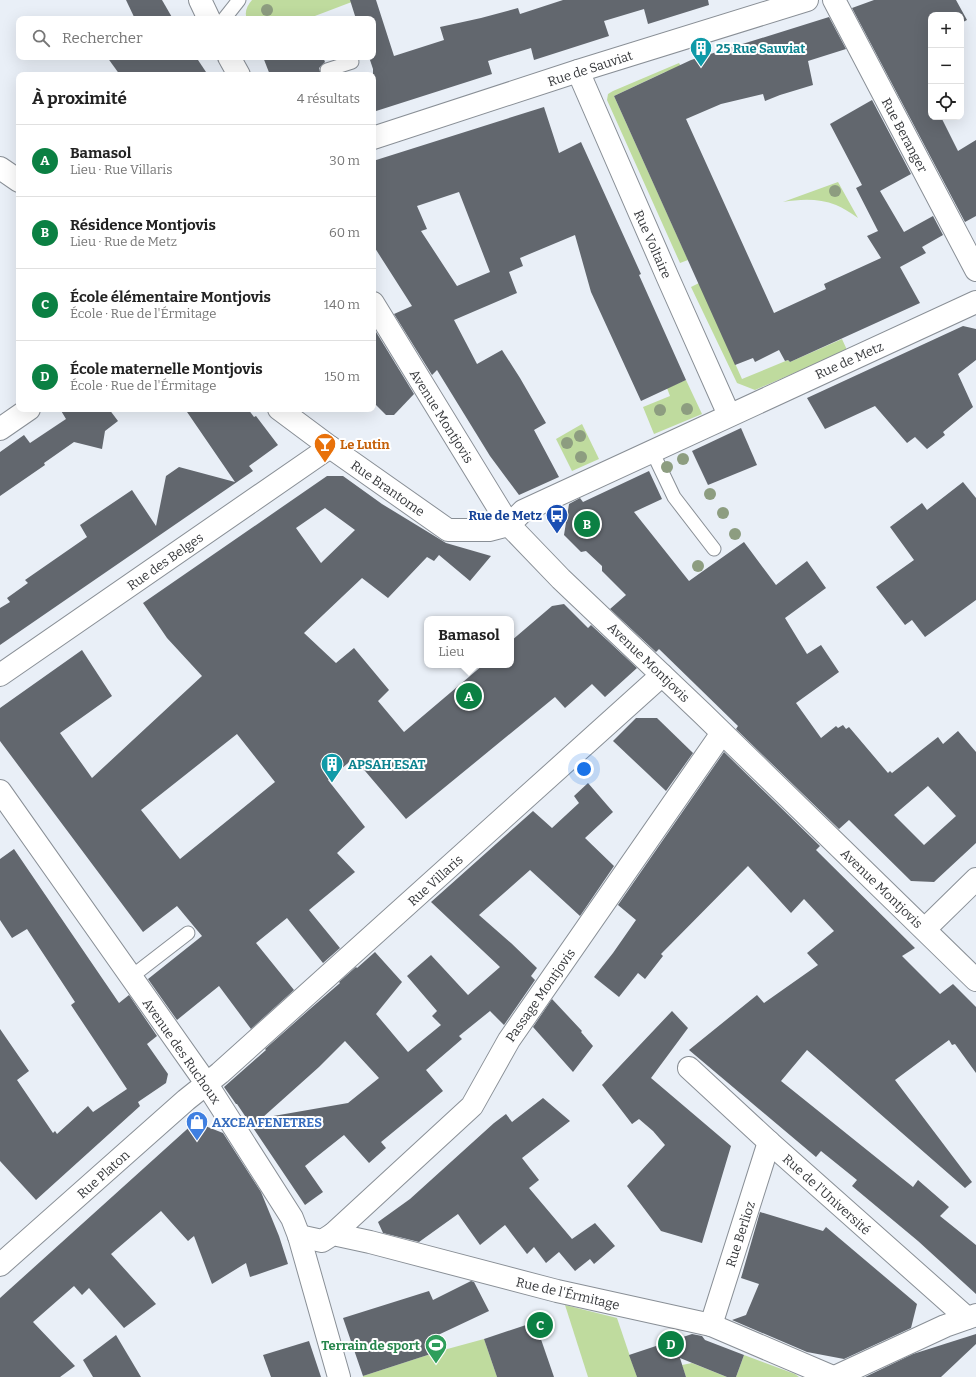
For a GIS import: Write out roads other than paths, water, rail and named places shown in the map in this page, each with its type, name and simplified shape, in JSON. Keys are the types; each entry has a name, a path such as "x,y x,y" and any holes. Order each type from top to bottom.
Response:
{"street":[{"path":"200,0 208,16"},
{"name":"Rue de Sauviat","path":"376,137 578,71 807,0"},
{"name":"Rue Beranger","path":"834,0 976,270"},
{"path":"231,60 237,72"},
{"name":"Rue Voltaire","path":"578,71 677,300 729,415"},
{"path":"0,168 16,179"},
{"name":"Rue de Metz","path":"509,525 523,511 976,302"},
{"name":"Avenue Montjovis","path":"376,308 509,525 561,579 976,980"},
{"path":"0,429 25,412"},
{"name":"Rue Brantome","path":"283,412 448,530 489,530 509,525"},
{"name":"Rue des Belges","path":"0,674 330,447"},
{"name":"Rue Villaris","path":"206,1083 220,1073 662,675"},
{"name":"Passage Montjovis","path":"333,1234 472,1106 509,1040 722,733"},
{"name":"Avenue des Ruchoux","path":"0,791 206,1083 292,1218 299,1236 339,1377"},
{"path":"925,930 976,879"},
{"name":"Rue de l'Université","path":"690,1068 769,1142 971,1316"},
{"name":"Rue Platon","path":"0,1265 206,1083"},
{"name":"Rue Berlioz","path":"711,1325 769,1142"},
{"name":"Rue de l'Érmitage","path":"299,1236 322,1241 333,1234 370,1242 557,1292 711,1325 834,1377 945,1326 971,1316"}],"lane":[{"path":"226,16 239,0"},
{"path":"327,70 352,62 352,60"},
{"path":"652,451 674,497 714,549"},
{"path":"131,977 188,933"}],"place":[{"name":"25 Rue Sauviat","path":"701,68"},
{"name":"Le Lutin","path":"325,464"},
{"name":"Résidence Montjovis","path":"587,524"},
{"name":"Rue de Metz","path":"557,534"},
{"name":"Bamasol","path":"469,696"},
{"name":"APSAH ESAT","path":"332,784"},
{"name":"AXCEA FENETRES","path":"197,1142"},
{"name":"École élémentaire Montjovis","path":"540,1325"},
{"name":"École maternelle Montjovis","path":"671,1344"},
{"name":"Terrain de sport","path":"436,1364"}]}
